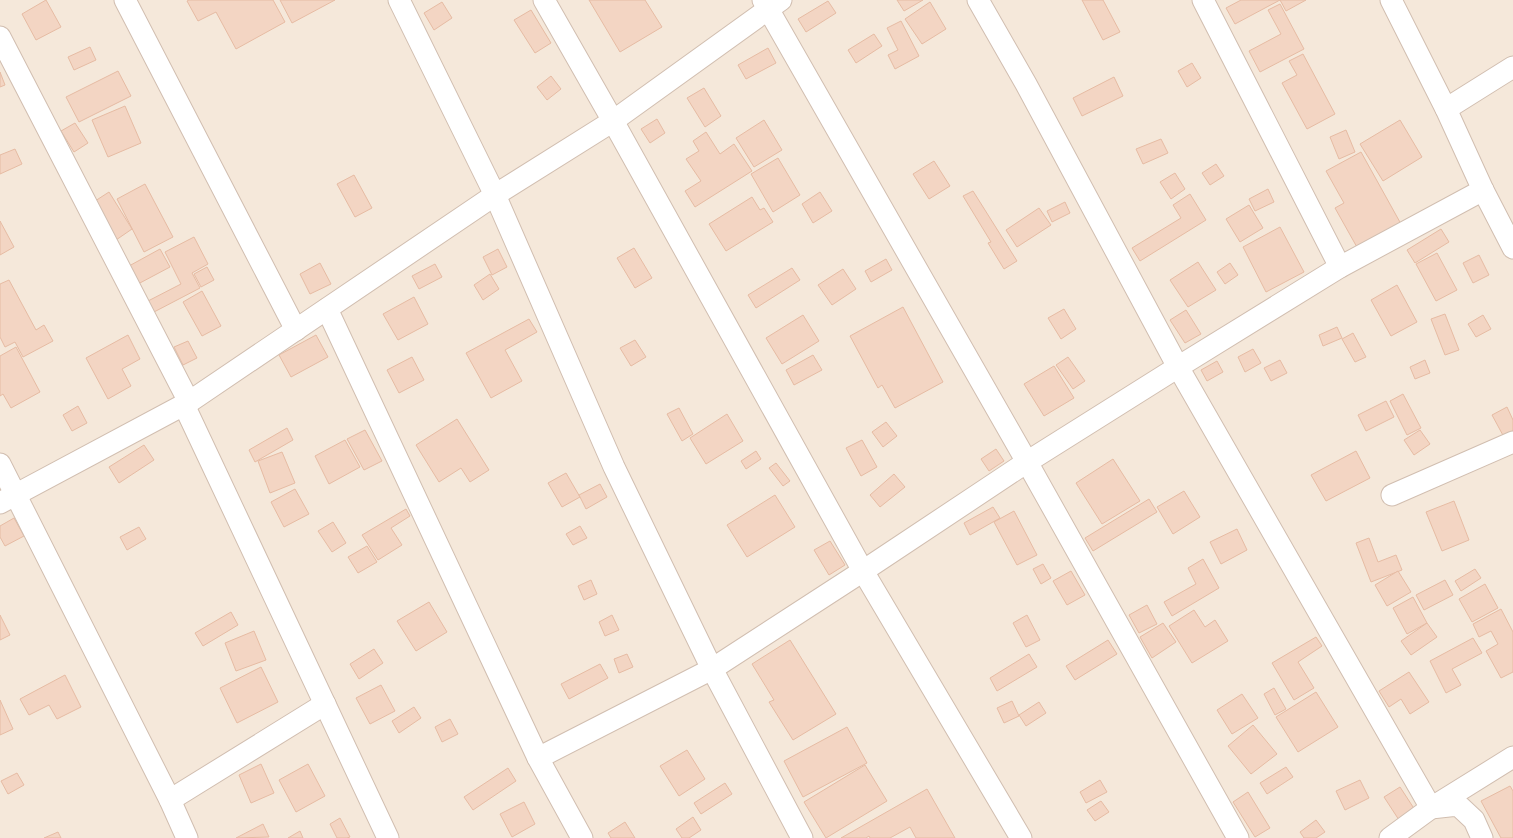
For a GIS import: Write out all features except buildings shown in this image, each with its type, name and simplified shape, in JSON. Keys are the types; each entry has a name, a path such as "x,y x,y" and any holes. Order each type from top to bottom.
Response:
{"street":[{"path":"125,0 296,330"},
{"path":"399,0 495,195 614,467 712,669 802,838"},
{"path":"544,0 613,121 863,571 1021,838"},
{"path":"978,0 1026,84 1178,367 1431,808"},
{"path":"1203,0 1340,267"},
{"path":"1391,0 1446,109 1483,190 1513,248"},
{"path":"8,499 186,403 495,195 613,121 771,3 1238,838"},
{"path":"0,37 186,403 388,838"},
{"path":"1446,109 1513,67"},
{"path":"538,758 712,669 1027,462 1178,367 1340,267 1483,190"},
{"path":"327,309 538,758 582,838"},
{"path":"1392,495 1513,442"},
{"path":"0,464 8,499 170,800 187,838"},
{"path":"170,800 325,704"},
{"path":"1390,838 1431,808 1513,757"},
{"path":"1431,808 1458,805 1474,820 1482,838"}],"shaded area":[{"path":"0,0 1513,0 1513,838 0,838"}]}
